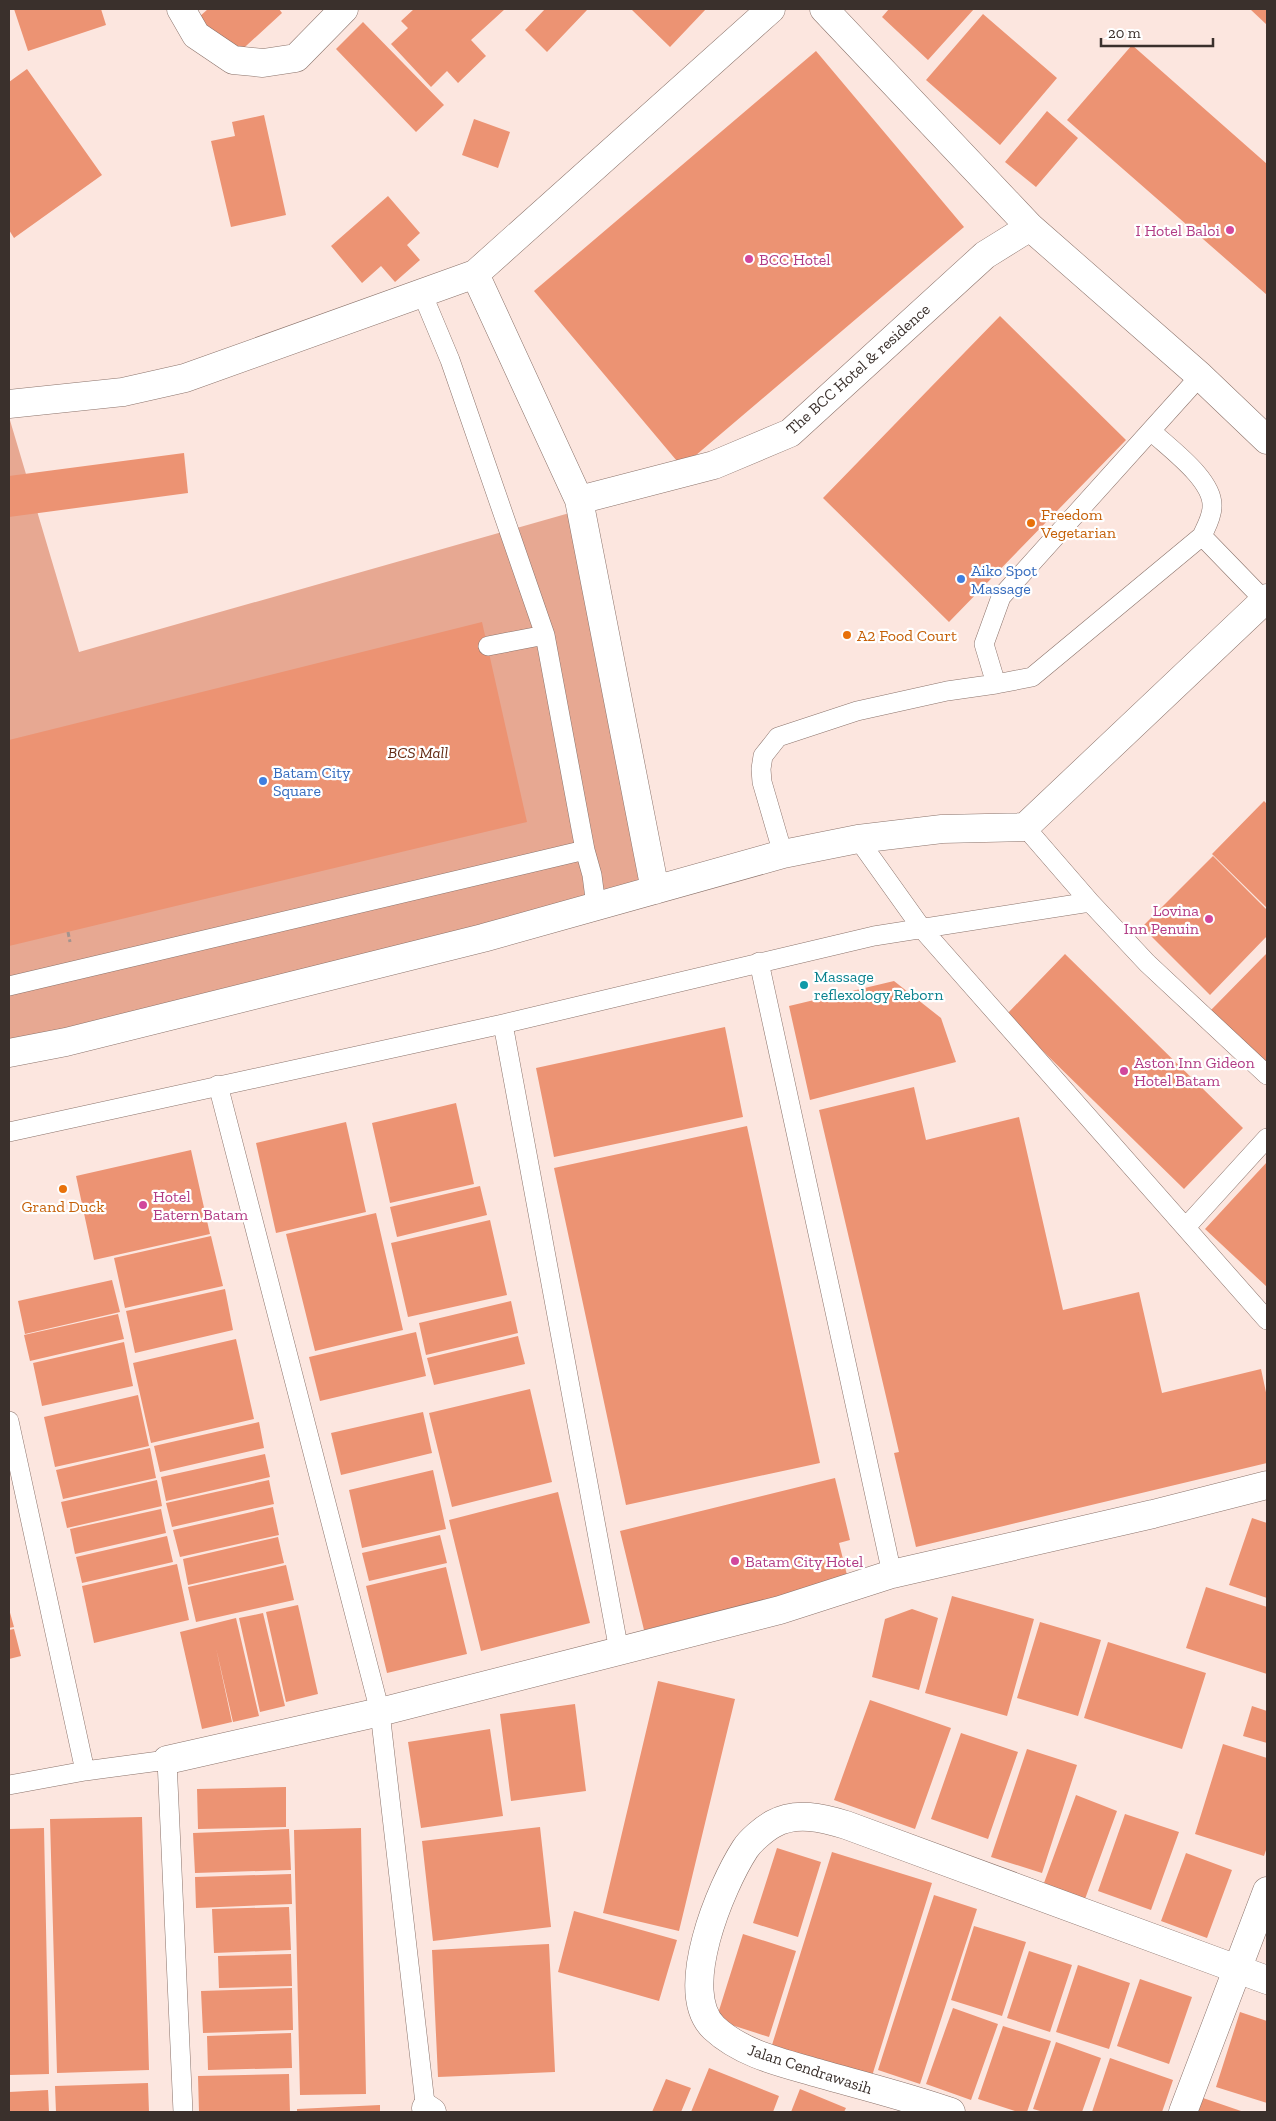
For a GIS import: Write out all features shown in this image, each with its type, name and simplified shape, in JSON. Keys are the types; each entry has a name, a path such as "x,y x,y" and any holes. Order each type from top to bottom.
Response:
{"street":[{"path":"181,9 196,34 233,60 263,63 296,58 344,9"},
{"path":"9,404 123,392 186,378 475,274 771,9"},
{"path":"824,9 1030,227 1200,376 1267,440"},
{"name":"The BCC Hotel & residence","path":"580,500 714,465 790,433 985,255 1030,227"},
{"path":"475,274 580,500 654,890"},
{"path":"9,1053 66,1042 483,938 783,854 858,839 942,829 1025,828 1266,599"},
{"path":"167,1760 380,1712 780,1610 892,1574 1153,1514 1267,1485"},
{"name":"Jalan Cendrawasih","path":"951,2112 766,2058 730,2042 713,2027 702,2010 699,1990 712,1916 725,1886 746,1847 774,1824 802,1816 822,1818 846,1825 1236,1969"},
{"path":"1183,2112 1267,1891"},
{"path":"1236,1969 1267,1980"}],"lane":[{"path":"422,293 450,360 545,635 585,850 592,875 596,906"},
{"path":"996,684 984,644 1001,597 1200,376"},
{"path":"783,854 761,775 763,756 778,737 857,711 947,691 1032,677 1202,536 1212,508 1211,496 1204,482 1151,431"},
{"path":"1202,536 1266,599"},
{"path":"488,646 545,635"},
{"path":"1025,828 1147,963 1267,1075"},
{"path":"858,839 922,930 1186,1226 1267,1320"},
{"path":"9,986 585,850"},
{"path":"9,1132 503,1024 874,936 922,930 1090,902"},
{"path":"759,962 892,1574"},
{"path":"503,1024 619,1651"},
{"path":"218,1085 380,1712 428,2111"},
{"path":"1186,1226 1267,1138"},
{"path":"9,1421 85,1771"},
{"path":"9,1785 85,1771 167,1760 183,2112"}],"green space":[{"name":"BCS Mall","path":"9,417 79,652 573,512 642,892 9,1046"}],"building":[{"path":"14,9 101,9 106,25 28,51"},
{"path":"208,9 279,9 282,13 234,57 199,17"},
{"path":"414,9 505,9 471,40 486,56 458,83 447,71 431,87 391,44 408,28 401,21"},
{"path":"545,9 587,10 547,52 525,30"},
{"path":"631,9 706,9 670,47"},
{"path":"889,9 974,9 928,60 882,17"},
{"path":"1250,9 1267,9 1267,25"},
{"path":"983,14 1057,78 1000,145 926,80"},
{"path":"363,22 444,105 416,132 336,49"},
{"name":"I Hotel Baloi","path":"1132,45 1267,164 1267,295 1067,120"},
{"name":"BCC Hotel","path":"816,51 964,227 682,467 534,291"},
{"path":"27,69 102,175 14,238 9,230 9,82"},
{"path":"1047,111 1078,138 1036,187 1005,162"},
{"path":"264,115 286,215 231,227 211,141 235,136 232,122"},
{"path":"474,119 510,132 498,168 462,155"},
{"path":"388,196 420,233 407,245 420,260 395,282 381,266 362,283 331,246"},
{"path":"1000,316 1126,440 949,622 823,498"},
{"path":"184,453 188,493 9,517 9,476"},
{"name":"Batam City Square","path":"482,622 527,822 9,946 9,740"},
{"path":"1264,801 1267,804 1267,908 1212,854"},
{"name":"Lovina Inn Penuin","path":"1213,856 1267,910 1267,936 1210,995 1142,927"},
{"path":"1267,953 1267,1065 1211,1010"},
{"name":"Aston Inn Gideon Hotel Batam","path":"1065,954 1243,1128 1184,1189 1006,1015"},
{"path":"894,981 941,1018 956,1062 810,1100 789,1006"},
{"path":"725,1027 743,1117 554,1157 536,1068"},
{"path":"914,1087 926,1140 1019,1117 1063,1310 1139,1292 1162,1393 1261,1369 1267,1397 1267,1463 916,1547 894,1453 899,1452 819,1110"},
{"path":"456,1103 474,1184 390,1203 372,1123"},
{"path":"346,1122 366,1212 276,1233 256,1143"},
{"path":"747,1126 820,1463 626,1505 554,1168"},
{"name":"Hotel Eatern Batam","path":"191,1150 210,1234 94,1260 76,1176"},
{"path":"1267,1162 1267,1287 1205,1229"},
{"path":"480,1186 487,1215 397,1237 390,1207"},
{"path":"376,1213 403,1330 315,1351 286,1234"},
{"path":"490,1220 507,1295 408,1317 391,1243"},
{"path":"211,1236 223,1286 125,1308 114,1258"},
{"path":"112,1280 120,1312 25,1334 18,1301"},
{"path":"225,1289 233,1330 135,1353 126,1311"},
{"path":"511,1301 518,1333 426,1355 419,1323"},
{"path":"118,1314 124,1339 30,1361 24,1335"},
{"path":"416,1332 426,1376 320,1401 309,1357"},
{"path":"518,1336 525,1364 434,1385 427,1358"},
{"path":"236,1339 254,1419 151,1443 133,1363"},
{"path":"124,1342 133,1386 42,1406 33,1363"},
{"path":"530,1389 552,1482 452,1507 429,1413"},
{"path":"138,1395 149,1446 55,1467 44,1417"},
{"path":"423,1412 432,1453 341,1475 331,1433"},
{"path":"259,1422 264,1448 160,1472 154,1446"},
{"path":"150,1448 156,1478 63,1499 56,1470"},
{"path":"265,1454 270,1477 166,1501 161,1477"},
{"path":"433,1470 446,1529 362,1548 349,1490"},
{"name":"Batam City Hotel","path":"835,1478 850,1540 839,1543 848,1579 644,1630 620,1531"},
{"path":"157,1480 162,1506 67,1528 61,1502"},
{"path":"269,1480 274,1504 172,1527 166,1503"},
{"path":"558,1492 590,1623 481,1651 449,1520"},
{"path":"273,1507 279,1535 180,1557 173,1530"},
{"path":"161,1509 166,1533 75,1554 70,1529"},
{"path":"1252,1518 1267,1523 1267,1598 1229,1585"},
{"path":"440,1535 447,1563 369,1581 362,1553"},
{"path":"167,1536 173,1562 82,1583 76,1557"},
{"path":"278,1537 284,1563 188,1585 183,1559"},
{"path":"177,1564 189,1620 94,1643 82,1586"},
{"path":"286,1565 294,1600 196,1622 188,1587"},
{"path":"446,1567 467,1654 387,1673 366,1586"},
{"path":"1206,1587 1267,1607 1267,1674 1186,1648"},
{"path":"952,1596 1034,1619 1007,1716 925,1693"},
{"path":"298,1605 318,1694 286,1702 266,1612"},
{"path":"9,1609 14,1627 9,1628"},
{"path":"912,1609 938,1618 919,1690 872,1677 885,1619"},
{"path":"263,1613 285,1706 260,1712 239,1618"},
{"path":"236,1618 259,1716 233,1722 216,1648 232,1722 202,1729 180,1632"},
{"path":"1040,1622 1101,1640 1078,1716 1017,1698"},
{"path":"14,1629 21,1656 9,1659 9,1630"},
{"path":"1108,1642 1206,1673 1182,1749 1084,1718"},
{"path":"658,1681 735,1699 679,1931 603,1913"},
{"path":"870,1700 951,1728 915,1829 834,1800"},
{"path":"575,1704 586,1791 511,1801 500,1714"},
{"path":"1252,1706 1267,1711 1267,1743 1243,1736"},
{"path":"490,1729 503,1816 421,1828 408,1742"},
{"path":"961,1733 1018,1752 988,1839 931,1819"},
{"path":"1223,1744 1267,1758 1267,1847 1264,1856 1195,1834"},
{"path":"1027,1749 1077,1765 1042,1873 991,1857"},
{"path":"286,1787 286,1827 198,1829 197,1789"},
{"path":"1076,1795 1117,1811 1085,1899 1044,1883"},
{"path":"1125,1814 1179,1832 1151,1910 1098,1891"},
{"path":"142,1817 149,2070 57,2073 50,1819"},
{"path":"540,1827 551,1927 433,1941 422,1841"},
{"path":"44,1828 49,2074 9,2075 9,1829"},
{"path":"361,1828 366,2094 300,2095 294,1830"},
{"path":"289,1829 291,1870 195,1873 193,1833"},
{"path":"777,1848 821,1862 798,1937 753,1923"},
{"path":"832,1852 932,1883 872,2076 772,2045"},
{"path":"1186,1853 1232,1870 1207,1938 1161,1921"},
{"path":"291,1874 292,1904 196,1908 195,1877"},
{"path":"934,1895 977,1909 920,2084 878,2070"},
{"path":"289,1907 291,1950 214,1953 212,1909"},
{"path":"574,1911 677,1940 659,2001 558,1972"},
{"path":"974,1926 1026,1942 1002,2016 951,2000"},
{"path":"743,1934 796,1951 769,2037 716,2020"},
{"path":"549,1944 555,2072 438,2077 432,1950"},
{"path":"1029,1951 1072,1965 1050,2032 1007,2018"},
{"path":"291,1954 292,1986 219,1988 218,1956"},
{"path":"1078,1965 1130,1983 1109,2049 1056,2032"},
{"path":"1140,1979 1192,1997 1169,2064 1117,2046"},
{"path":"292,1988 293,2030 203,2033 201,1991"},
{"path":"953,2008 998,2024 971,2100 926,2084"},
{"path":"1240,2012 1267,2021 1267,2103 1216,2087"},
{"path":"1003,2026 1051,2041 1027,2112 1018,2112 978,2099"},
{"path":"291,2033 292,2068 208,2070 207,2036"},
{"path":"1056,2042 1101,2058 1082,2112 1044,2112 1033,2109"},
{"path":"1110,2058 1173,2080 1162,2112 1092,2112"},
{"path":"709,2068 779,2096 773,2112 691,2112"},
{"path":"289,2074 290,2112 199,2112 198,2076"},
{"path":"666,2079 691,2088 681,2112 652,2112"},
{"path":"148,2083 149,2112 56,2112 55,2086"},
{"path":"800,2089 846,2108 844,2112 791,2112"},
{"path":"48,2090 49,2112 9,2112 9,2092"},
{"path":"1203,2098 1244,2112 1198,2112"},
{"path":"380,2105 380,2112 297,2112 297,2109"}],"place":[{"name":"I Hotel Baloi","path":"1230,230"},
{"name":"BCC Hotel","path":"749,259"},
{"name":"Freedom Vegetarian","path":"1031,523"},
{"name":"Aiko Spot Massage","path":"961,579"},
{"name":"A2 Food Court","path":"847,635"},
{"name":"Batam City Square","path":"263,781"},
{"name":"Lovina Inn Penuin","path":"1209,919"},
{"name":"Massage reflexology Reborn","path":"804,985"},
{"name":"Aston Inn Gideon Hotel Batam","path":"1124,1071"},
{"name":"Grand Duck","path":"63,1189"},
{"name":"Hotel Eatern Batam","path":"143,1205"},
{"name":"Batam City Hotel","path":"735,1561"}]}
